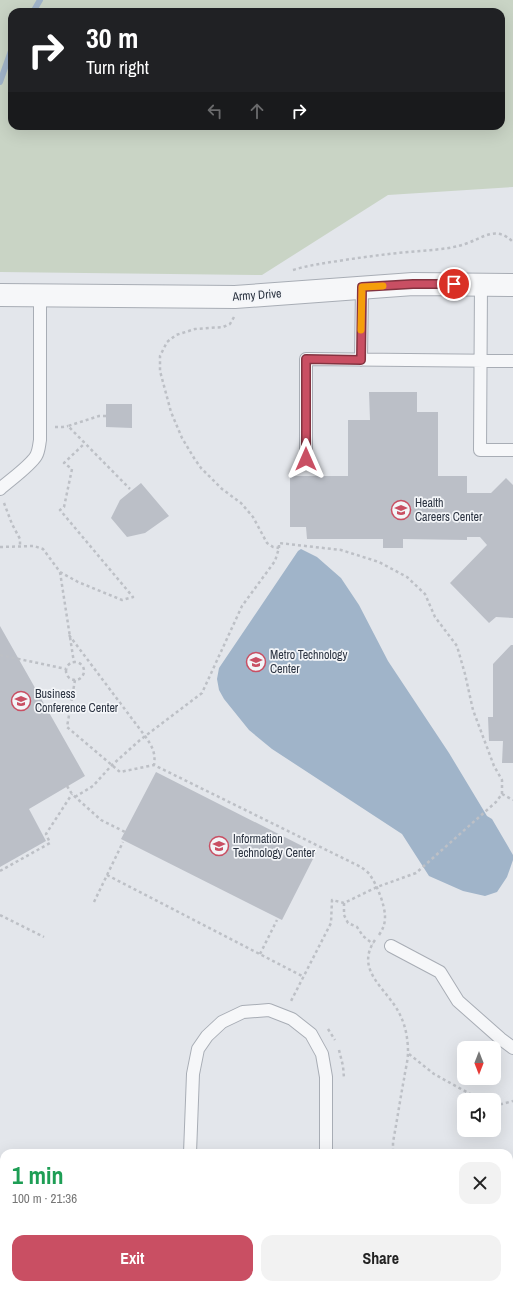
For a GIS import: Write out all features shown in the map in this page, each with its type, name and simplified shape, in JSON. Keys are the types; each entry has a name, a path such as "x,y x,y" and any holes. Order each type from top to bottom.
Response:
{"street":[{"name":"Army Drive","path":"0,295 235,297 413,284 513,285"}],"lane":[{"path":"481,284 480,450 513,450"},
{"path":"361,360 362,287"},
{"path":"1,494 32,461 39,448 40,296"},
{"path":"306,459 306,359 513,361"},
{"path":"391,946 440,972 458,1000 513,1048"},
{"path":"190,1149 193,1074 198,1049 207,1036 222,1022 243,1012 269,1010 292,1018 311,1034 322,1054 326,1078 326,1149"}],"path":[{"path":"286,272 307,266 374,255 453,248 486,235 498,233 508,237 513,242"},
{"path":"234,315 234,319 230,324 223,327 195,329 176,335 167,342 160,356 160,371 171,412 182,438 194,458 201,468 222,489 241,503 253,517 267,543 273,547 279,548"},
{"path":"106,416 99,416 68,426 130,489"},
{"path":"0,547 34,546 43,549 60,572 78,582 122,600 133,597 60,510 64,507 72,469 64,463 85,443"},
{"path":"1,494 12,524 20,539 20,546"},
{"path":"75,797 94,786 112,765 145,736 202,693 242,606 275,561 279,543 341,550 379,562 407,577 424,594 435,617 457,646 473,710 494,766 502,780 502,794 496,802 416,873 377,886 344,903 332,900 330,923 304,977 291,1000 296,1003"},
{"path":"60,572 74,663"},
{"path":"69,635 154,749 154,765"},
{"path":"0,655 66,669"},
{"path":"74,663 81,665 84,674 75,680 68,677 66,669 69,665 74,663"},
{"path":"75,680 67,727 120,772 154,765 361,866 370,874 377,886 384,906 385,917 384,928 370,948 367,959 370,970 378,985 394,1003 402,1017 406,1033 408,1053 393,1149"},
{"path":"67,786 75,797 101,820 125,832"},
{"path":"0,871 50,843 46,834 72,794"},
{"path":"502,794 513,800"},
{"path":"94,902 124,842"},
{"path":"107,875 304,977"},
{"path":"344,903 344,915 348,923 357,928 363,936 377,948"},
{"path":"0,914 44,937"},
{"path":"260,954 278,920"},
{"path":"325,1026 330,1031 335,1042"},
{"path":"338,1047 343,1066 344,1078"},
{"path":"408,1053 434,1074 468,1093"},
{"path":"501,1104 513,1101"}],"green space":[{"path":"0,0 513,0 513,187 388,195 262,275 0,272"}],"water":[{"path":"301,549 317,557 341,578 359,605 388,661 449,753 487,816 492,819 513,855 513,860 507,877 497,892 485,896 463,891 429,876 402,834 272,749 249,730 224,699 219,690 217,679 219,668 298,551"}],"building":[{"name":"Health Careers Center","path":"369,392 417,392 417,412 438,412 438,476 467,476 467,493 491,493 506,478 513,485 513,618 496,617 489,623 450,583 487,545 480,537 467,537 467,540 403,539 403,548 383,548 383,539 307,539 306,527 290,527 290,476 348,476 348,420 370,420"},
{"path":"106,404 132,404 132,428 106,427"},
{"path":"141,483 169,516 145,533 127,537 111,518 120,500"},
{"name":"Business Conference Center","path":"0,626 85,776 29,809 46,841 0,867"},
{"path":"511,645 513,645 513,763 502,763 503,741 489,741 488,717 493,717 493,664"},
{"name":"Information Technology Center","path":"156,772 316,853 282,920 121,839"}],"waterway":[{"path":"35,8 40,0"},
{"path":"0,82 8,59"}],"slow traffic":[{"path":"361,330 362,287 383,286"}],"place":[{"name":"Health Careers Center","path":"401,510"},
{"name":"Metro Technology Center","path":"256,662"},
{"name":"Business Conference Center","path":"21,701"},
{"name":"Information Technology Center","path":"219,846"}],"route":[{"path":"306,459 306,359 361,360 362,287 413,284 454,284"}]}
